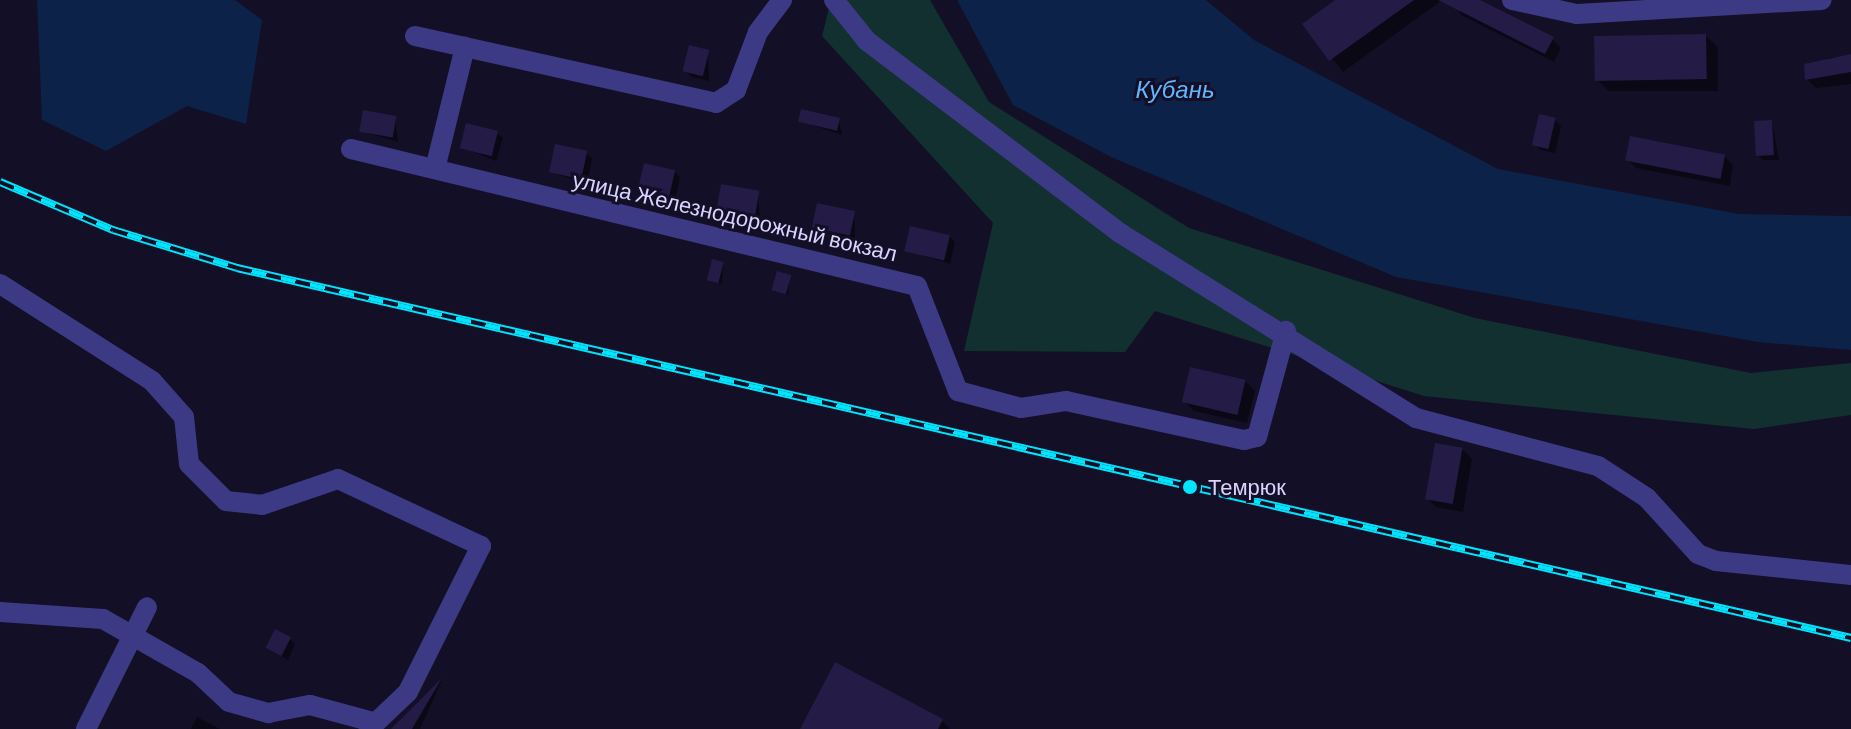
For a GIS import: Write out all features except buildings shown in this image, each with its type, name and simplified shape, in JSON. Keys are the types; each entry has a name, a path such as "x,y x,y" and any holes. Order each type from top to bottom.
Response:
{"street":[{"path":"415,36 728,101 758,32 782,0"},
{"path":"834,0 867,41 1120,233 1286,331 1416,418 1598,466 1647,498 1698,554 1779,573 1851,575"},
{"path":"1512,0 1577,14 1822,0"},
{"path":"435,169 465,47"},
{"name":"улица Железнодорожный вокзал","path":"351,149 917,286 958,391 1021,408 1066,401 1244,440 1257,437 1286,331"},
{"path":"0,284 152,381 184,417 189,464 226,501 262,505 338,479 481,546 408,692 371,725 310,705 268,713 229,702 198,673 103,619 0,612"},
{"path":"86,729 147,607"}],"green space":[{"path":"831,0 930,0 989,102 1189,228 1475,318 1751,373 1851,363 1851,415 1754,429 1424,396 1155,311 1125,352 964,351 993,223 822,36"}],"water":[{"path":"37,0 235,0 262,20 246,124 187,106 106,151 42,120"},
{"name":"Кубань","path":"957,0 1206,0 1254,40 1498,169 1739,214 1851,216 1851,350 1758,342 1396,277 1111,157 1013,105"}],"railway":[{"path":"0,182 113,230 237,268 1851,638"}],"place":[{"name":"Темрюк","path":"1190,487"}]}
